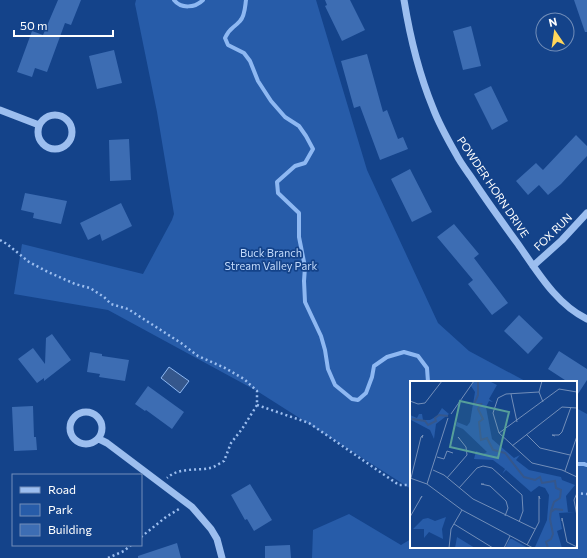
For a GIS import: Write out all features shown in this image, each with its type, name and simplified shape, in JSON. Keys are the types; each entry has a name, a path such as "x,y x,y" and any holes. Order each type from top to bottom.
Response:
{"street":[{"name":"POWDER HORN DRIVE","path":"404,0 414,52 422,79 433,109 456,155 533,266 559,299 571,310 587,319"},
{"path":"0,110 39,125"},
{"path":"53,114 65,117 72,127 71,139 63,148 51,149 45,146 38,137 37,131 39,125 47,116 53,114"},
{"name":"FOX RUN","path":"533,266 562,240 587,213"},
{"path":"83,412 89,412 99,417 103,428 99,439 95,443 84,445 76,442 71,434 70,428 70,423 73,418 83,412"},
{"path":"99,439 107,443 187,502 211,529 217,539 222,558"}],"path":[{"path":"0,240 29,262 75,284 90,288 104,297 110,304 128,309 181,343 198,356 225,368 244,379 257,391 257,405 231,443 224,461 210,468 186,470 171,475 162,484"},
{"path":"257,405 309,423 399,485 410,485"},
{"path":"577,493 587,494"},
{"path":"142,535 166,517 181,508 187,502"},
{"path":"108,558 130,546"}],"green space":[{"name":"Buck Branch Stream Valley Park","path":"136,0 316,0 367,170 438,323 469,351 525,381 410,381 410,488 257,391 108,310 14,294 22,244 143,274 172,220 174,214 157,112 135,4"},
{"path":"577,409 587,414 587,558 312,558 313,530 349,514 401,545 410,540 410,548 577,548"}],"shaded area":[{"path":"169,367 189,381 180,393 161,378"}],"building":[{"path":"58,0 81,0 71,25 65,23 47,72 35,68 32,77 17,72 32,31 43,35"},
{"path":"325,0 350,0 365,30 342,41 325,6 327,5"},
{"path":"574,0 587,0 587,32 585,32"},
{"path":"471,26 481,66 463,70 453,31"},
{"path":"114,50 122,83 97,89 89,56"},
{"path":"367,54 383,112 387,110 398,139 403,137 408,149 380,160 360,106 354,108 341,61"},
{"path":"491,86 508,121 492,130 474,94"},
{"path":"576,135 587,146 587,156 561,184 548,195 539,185 528,195 516,181 536,163 543,170"},
{"path":"129,139 131,180 110,181 109,140"},
{"path":"410,169 432,212 412,222 391,179"},
{"path":"25,193 67,201 61,224 33,218 34,213 21,210"},
{"path":"121,203 132,226 102,241 100,234 88,240 80,223"},
{"path":"454,224 479,254 474,258 508,303 492,315 468,284 473,280 437,237"},
{"path":"519,315 543,338 528,354 504,331"},
{"path":"52,334 71,360 44,381 44,378 37,383 18,359 33,348 45,364 46,338"},
{"path":"559,351 587,369 587,380 577,395 577,381 566,381 548,369"},
{"path":"90,352 102,354 102,356 129,360 125,381 99,377 100,374 87,372"},
{"path":"148,386 184,412 172,429 135,404"},
{"path":"33,406 34,437 36,437 37,450 14,451 12,407"},
{"path":"250,484 272,520 254,531 247,519 245,520 231,495"},
{"path":"177,543 181,558 138,558 138,556"},
{"path":"290,545 291,558 265,558 265,546"}],"waterway":[{"path":"174,0 180,5 184,6 196,5 203,0"},
{"path":"246,0 242,19 230,30 225,38 228,45 244,53 250,61 258,81 271,101 285,117 299,126 313,149 305,163 295,166 277,182 278,193 299,213 299,237 305,267 305,302 321,336 328,369 335,385 352,399 358,400 366,393 372,377 374,366 387,357 404,352 418,356 427,368 428,381"},
{"path":"577,464 587,465"}]}
